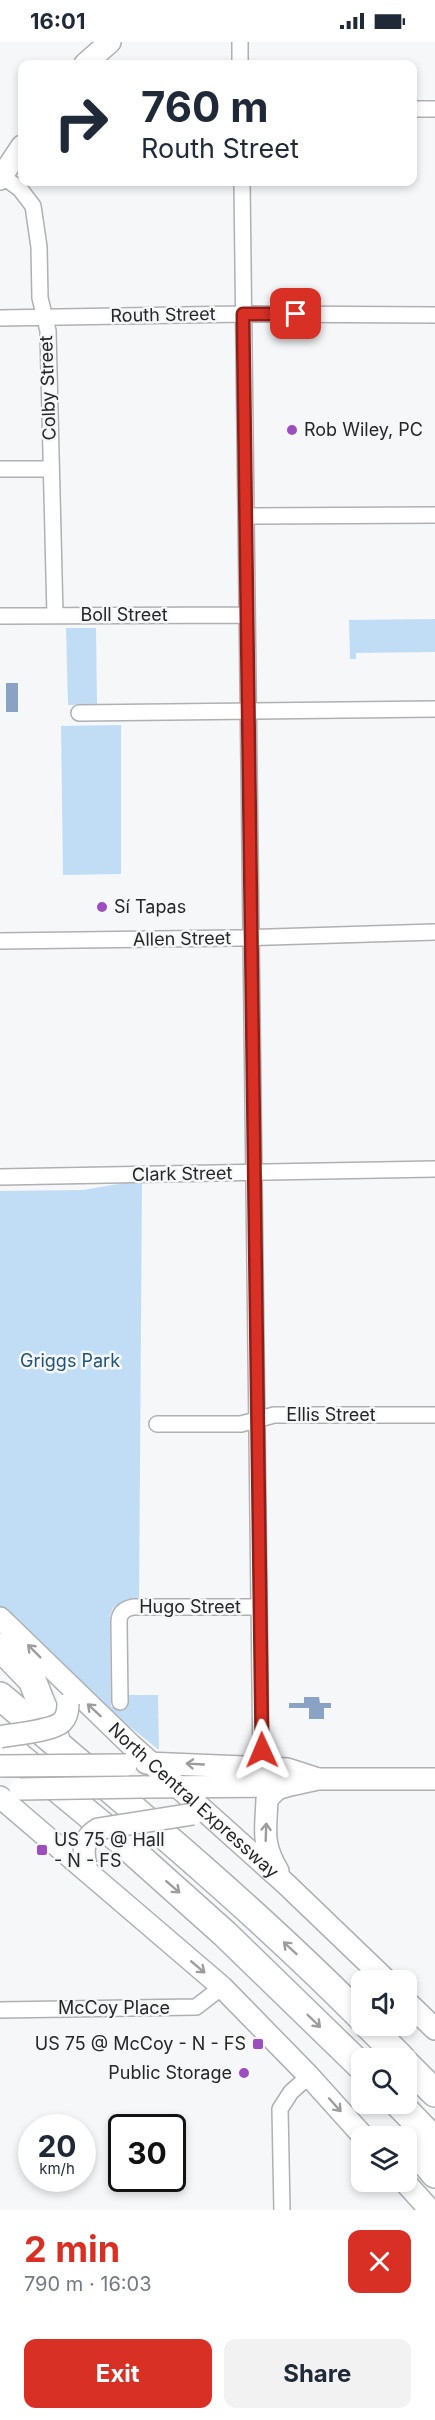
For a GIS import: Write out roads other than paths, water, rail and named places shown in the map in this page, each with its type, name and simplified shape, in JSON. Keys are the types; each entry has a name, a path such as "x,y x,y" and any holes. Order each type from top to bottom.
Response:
{"highway":[{"path":"0,1647 32,1680 55,1754"},
{"path":"0,1696 55,1754 225,1888 351,2008"},
{"path":"0,1739 217,1926 351,2056"},
{"path":"380,2036 391,2048"},
{"path":"417,2075 435,2093"},
{"path":"409,2114 435,2141"},
{"path":"417,2152 435,2174"}],"main road":[{"path":"90,60 110,42"},
{"path":"1,177 18,152"},
{"name":"North Central Expressway","path":"0,1618 140,1771"},
{"path":"0,1739 53,1727 62,1722 68,1713 68,1694"},
{"path":"10,1792 28,1780 55,1754"},
{"path":"0,1766 55,1754 140,1771 179,1786 286,1786"},
{"path":"10,1792 103,1787 140,1771 261,1767 287,1769 318,1779"},
{"path":"286,1884 268,1854 266,1842 267,1798 277,1789 318,1779 435,1779"},
{"name":"North Central Expressway","path":"179,1786 376,1970"},
{"path":"10,1792 26,1819 92,1873 222,1987 354,2126"},
{"path":"92,1873 84,1852 87,1839 98,1830 192,1814 215,1819"},
{"path":"417,2012 435,2029"},
{"path":"414,2192 430,2210"}],"street":[{"path":"240,42 240,60"},
{"path":"417,109 435,109"},
{"name":"Colby Street","path":"1,177 20,189 33,206 39,248 39,298 48,331 55,616"},
{"path":"242,186 261,1767"},
{"name":"Routh Street","path":"0,318 243,314 435,315"},
{"path":"0,469 51,469"},
{"path":"246,516 435,516"},
{"name":"Boll Street","path":"0,616 247,615"},
{"path":"79,713 435,709"},
{"name":"Allen Street","path":"0,941 251,938 435,932"},
{"name":"Clark Street","path":"0,1177 435,1169"},
{"name":"Ellis Street","path":"157,1424 241,1424 274,1415 435,1415"},
{"name":"Hugo Street","path":"120,1702 119,1622 122,1612 133,1607 259,1607"},
{"name":"McCoy Place","path":"0,2010 196,2007 222,1987"},
{"path":"282,2210 280,2109 291,2092 309,2076"}],"place":[{"name":"Rob Wiley, PC","path":"292,430"},
{"name":"Sí Tapas","path":"102,907"},
{"name":"US 75 @ Hall - N - FS","path":"42,1850"},
{"name":"US 75 @ McCoy - N - FS","path":"258,2044"},
{"name":"Public Storage","path":"244,2073"}],"park label":[{"name":"Griggs Park","path":"70,1361"}]}
